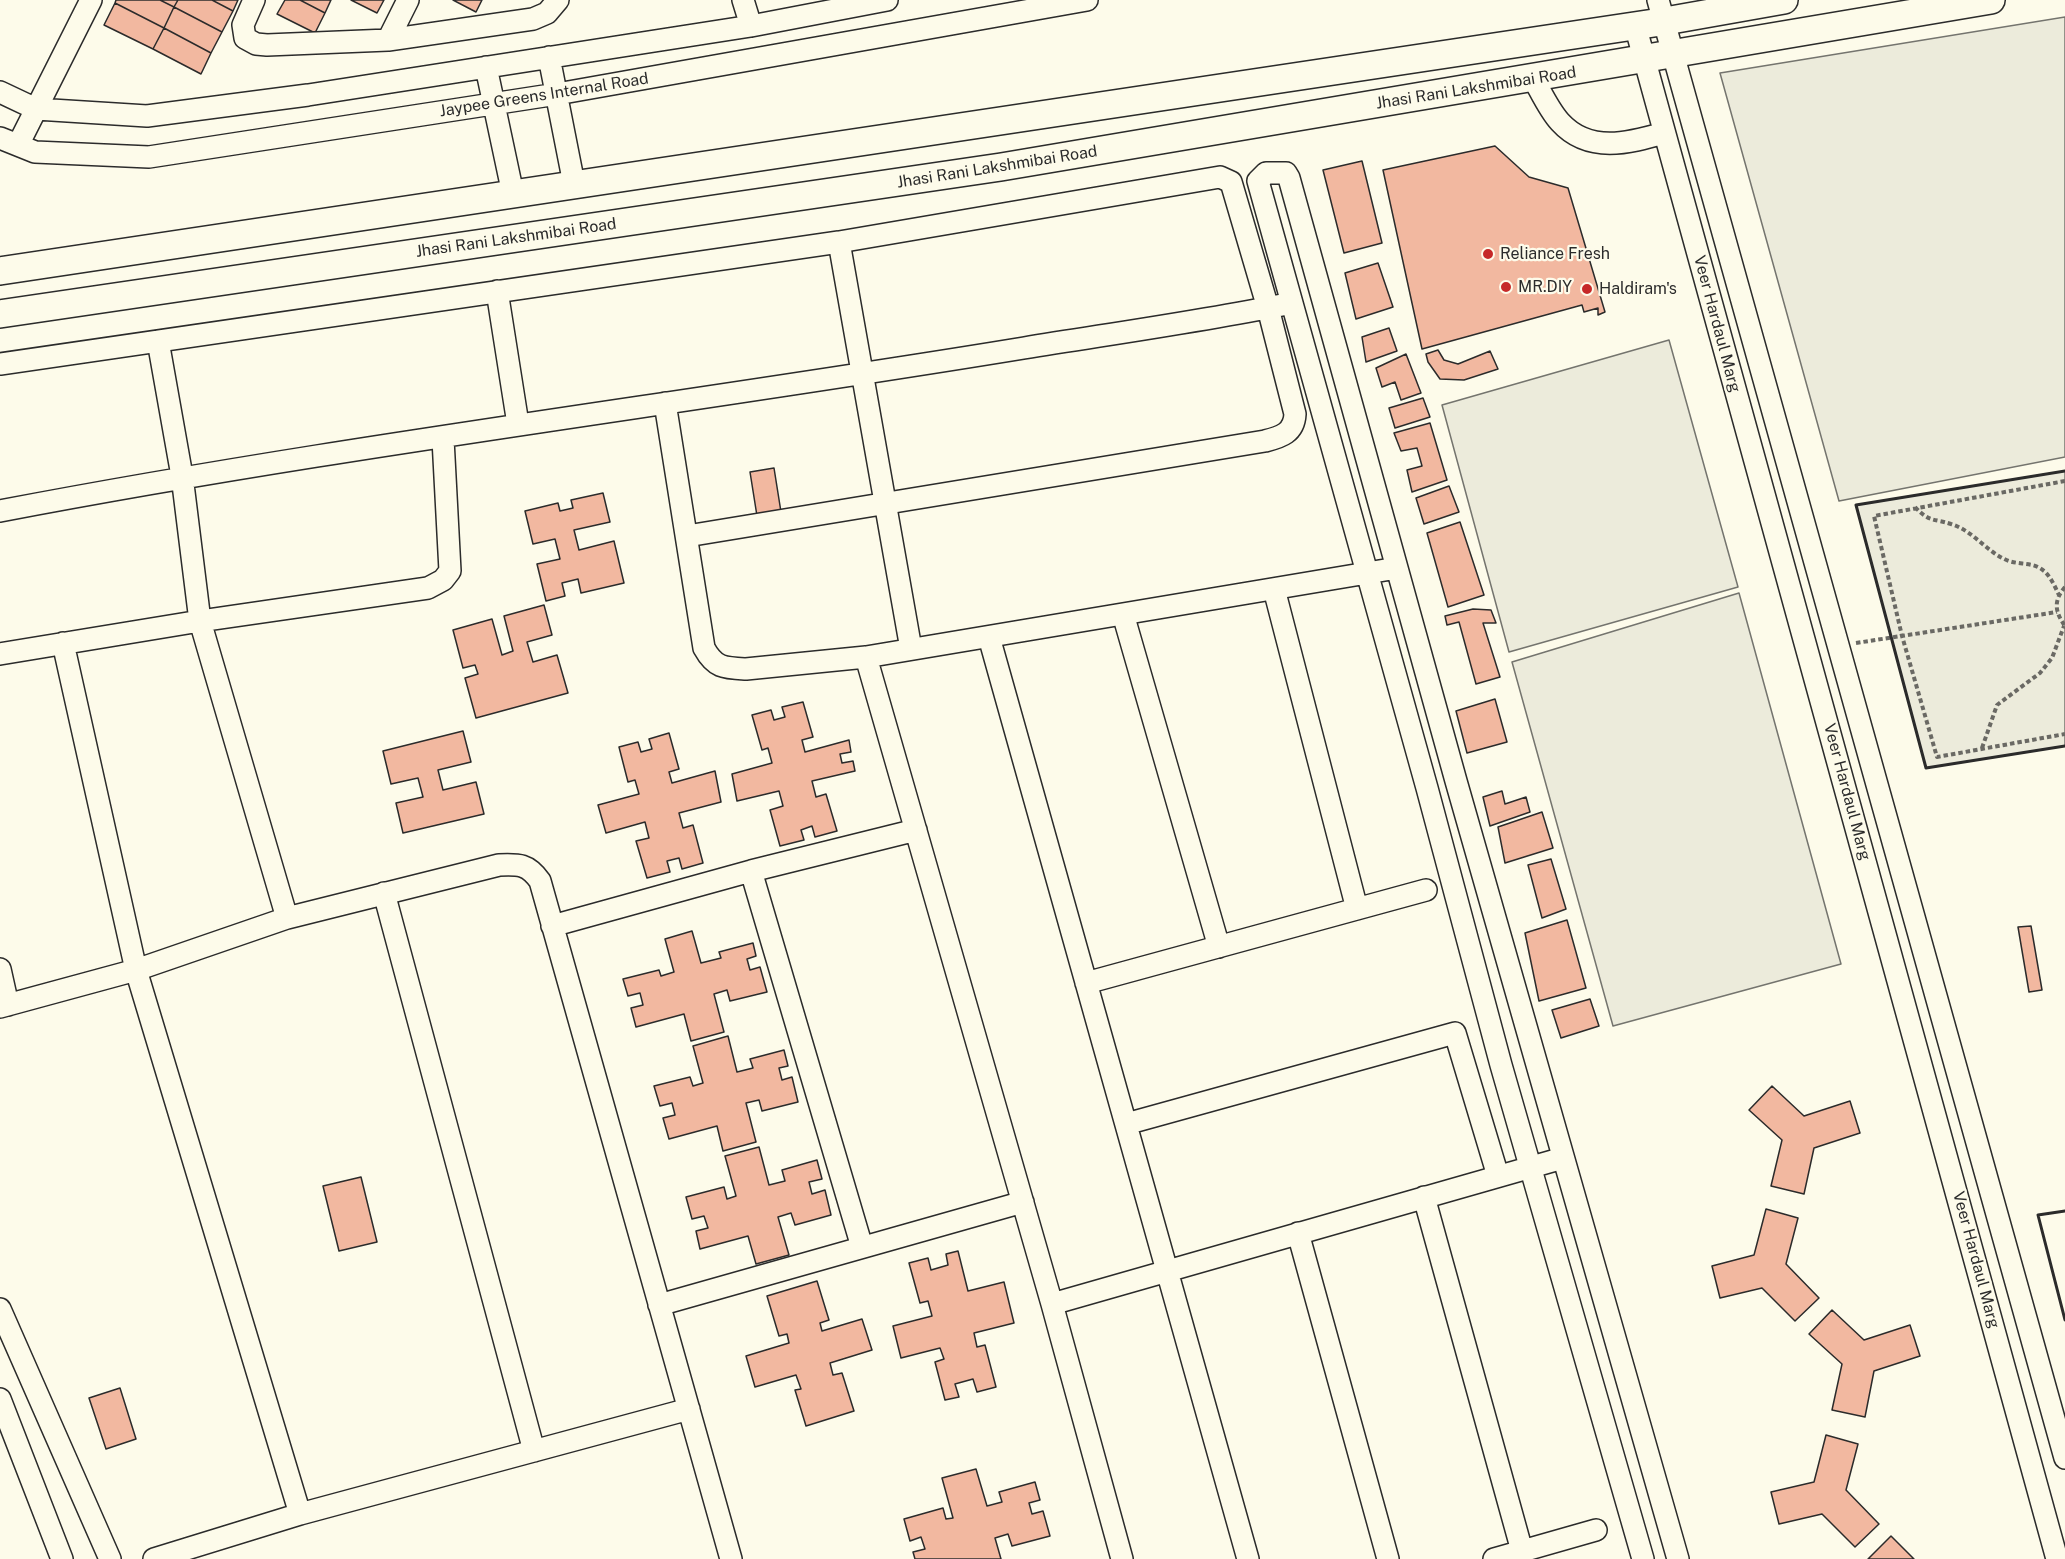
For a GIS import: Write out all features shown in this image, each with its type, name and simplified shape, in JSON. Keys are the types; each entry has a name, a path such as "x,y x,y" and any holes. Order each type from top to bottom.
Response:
{"main road":[{"path":"0,271 1635,25 1660,10 1784,0"},
{"name":"Jhasi Rani Lakshmibai Road","path":"0,314 989,169 1672,56 1991,0"}],"street":[{"path":"9,141 36,109 91,0"},
{"path":"254,0 243,25 245,38 255,44 388,40 533,19 547,14 558,0"},
{"path":"388,40 408,0"},
{"path":"743,0 751,26"},
{"path":"0,92 36,109 147,116 751,26 887,0"},
{"name":"Jaypee Greens Internal Road","path":"9,141 35,152 149,157 557,94 1087,0"},
{"name":"Veer Hardaul Marg","path":"1660,10 2065,1458"},
{"name":"Veer Hardaul Marg","path":"1635,25 2034,1470 2055,1512 2058,1559"},
{"path":"549,57 574,184"},
{"path":"486,67 513,194"},
{"path":"1533,78 1560,122 1580,136 1604,145 1626,144 1664,133"},
{"path":"1643,1559 1531,1168 1258,181 1266,173 1286,173 1289,178 1563,1158 1678,1559"},
{"path":"0,364 839,242 1220,177 1227,178 1234,186 1295,414 1294,424 1290,431 1280,437 687,536"},
{"path":"839,242 911,649"},
{"path":"497,291 518,424"},
{"path":"0,511 182,476 443,438 518,424 862,375 1292,303"},
{"path":"158,341 182,476 200,621 287,918"},
{"path":"665,403 704,648 712,661 727,668 746,669 866,657 1397,568"},
{"path":"0,654 200,621 428,588 443,580 450,571 443,438"},
{"path":"1274,589 1357,909"},
{"path":"1123,614 1219,947"},
{"path":"989,637 1248,1559"},
{"path":"63,644 136,970 300,1514"},
{"path":"866,657 1052,1304 1122,1559"},
{"path":"552,926 751,871 916,830"},
{"path":"0,969 4,1006 136,970 287,918 384,893 499,865 521,864 534,871 540,881 689,1409 728,1558"},
{"path":"751,871 862,1248"},
{"path":"1086,983 1426,890"},
{"path":"384,893 534,1451"},
{"path":"1126,1125 1455,1033 1498,1176"},
{"path":"1052,1304 1563,1158"},
{"path":"1424,1197 1522,1551"},
{"path":"659,1305 1023,1202"},
{"path":"1298,1233 1388,1559"},
{"path":"0,1309 110,1559"},
{"path":"0,1399 62,1559"},
{"path":"154,1559 300,1514 689,1409"},
{"path":"2034,1470 2065,1466"},
{"path":"1494,1559 1596,1530"}],"path":[{"path":"2065,482 1874,516 1902,636 1937,757 2065,735"},
{"path":"1915,507 1924,517 1935,522 1950,523 1968,532 2010,562 2033,565 2045,572 2059,595"},
{"path":"1982,748 1997,705 2046,666 2058,645 2065,626 2057,612 2059,595 2065,587"},
{"path":"1838,645 2057,612"}],"shaded area":[{"path":"2065,17 2065,457 1839,501 1720,73"},
{"path":"1669,340 1738,587 1509,652 1442,405"},
{"path":"2065,471 2065,746 1926,768 1856,505"},
{"path":"1739,593 1841,964 1613,1026 1512,662"}],"building":[{"path":"116,0 160,0 174,7 164,28 115,3"},
{"path":"160,0 178,0 174,7"},
{"path":"178,0 212,0 233,11 222,32 174,7"},
{"path":"212,0 238,0 233,11"},
{"path":"285,0 300,0 325,13 315,33 277,14"},
{"path":"300,0 331,0 325,13"},
{"path":"351,0 384,0 377,13"},
{"path":"453,0 482,0 476,12"},
{"path":"115,3 164,28 153,49 104,25"},
{"path":"174,7 222,32 211,53 164,28"},
{"path":"164,28 211,53 201,74 153,49"},
{"path":"1495,146 1529,177 1568,188 1605,312 1598,315 1598,308 1584,312 1582,305 1422,349 1383,170"},
{"path":"1362,161 1382,243 1344,253 1323,170"},
{"path":"1378,263 1393,307 1356,319 1345,273"},
{"path":"1389,328 1397,351 1366,362 1362,337"},
{"path":"1438,350 1444,360 1458,364 1490,351 1498,369 1464,380 1440,379 1428,362 1426,354"},
{"path":"1406,354 1421,393 1401,400 1395,382 1382,387 1376,368"},
{"path":"1423,398 1430,417 1395,428 1389,408"},
{"path":"1430,423 1447,480 1412,492 1407,470 1422,466 1417,448 1401,451 1394,433"},
{"path":"774,468 781,512 757,516 750,472"},
{"path":"1449,486 1459,512 1424,524 1416,498"},
{"path":"603,493 610,522 574,530 579,550 614,541 624,583 581,593 578,579 562,583 565,596 546,601 537,564 560,559 555,539 533,544 525,511 558,503 560,511 573,508 571,500"},
{"path":"1460,522 1484,595 1448,607 1427,533"},
{"path":"544,605 552,635 527,642 533,662 557,655 568,693 476,718 465,678 478,674 475,665 463,668 453,630 492,619 502,655 513,651 504,616"},
{"path":"1473,609 1491,610 1496,623 1483,623 1500,677 1476,684 1459,622 1447,625 1445,616"},
{"path":"1495,699 1507,742 1467,753 1456,711"},
{"path":"803,702 813,737 802,740 805,752 849,740 851,752 840,754 842,763 853,761 855,771 812,781 816,797 826,794 837,831 815,837 812,826 801,830 804,840 780,846 770,810 783,806 779,791 737,801 732,774 772,763 768,748 762,750 752,715 771,710 774,720 785,717 782,707"},
{"path":"463,731 471,762 438,770 443,790 476,782 484,814 403,833 396,803 423,797 418,778 391,784 383,751"},
{"path":"669,733 679,769 669,772 672,783 715,771 721,802 679,813 683,828 693,825 703,863 682,869 679,858 667,861 670,872 647,878 636,841 649,838 645,822 606,833 598,805 639,794 635,780 628,782 619,747 638,742 641,752 652,749 649,739"},
{"path":"1502,791 1505,804 1526,797 1530,812 1490,826 1483,797"},
{"path":"1542,812 1553,848 1505,863 1498,827"},
{"path":"1551,859 1566,909 1542,918 1528,865"},
{"path":"1567,920 1586,988 1539,1001 1525,933"},
{"path":"2031,926 2042,990 2029,992 2018,927"},
{"path":"692,931 701,963 721,958 719,952 753,943 756,956 747,959 750,970 760,967 767,992 730,1001 727,990 714,994 724,1032 691,1041 684,1014 636,1027 631,1008 643,1005 640,993 628,996 623,979 659,970 661,976 674,972 665,939"},
{"path":"1590,999 1599,1026 1561,1038 1552,1010"},
{"path":"728,1036 737,1072 753,1068 750,1059 784,1050 788,1066 779,1068 782,1080 792,1077 798,1102 762,1111 759,1100 746,1103 756,1142 723,1151 717,1126 669,1139 663,1118 675,1115 672,1103 660,1106 654,1086 690,1077 693,1086 703,1083 693,1046"},
{"path":"1772,1086 1804,1116 1850,1101 1860,1133 1814,1148 1804,1194 1771,1186 1782,1140 1749,1110"},
{"path":"759,1147 769,1185 785,1181 782,1170 817,1160 822,1179 809,1182 812,1194 825,1190 831,1215 795,1225 791,1213 778,1217 789,1255 756,1264 748,1236 700,1249 696,1231 708,1228 704,1216 692,1219 686,1197 724,1187 727,1199 736,1196 725,1156"},
{"path":"361,1177 377,1242 339,1251 323,1186"},
{"path":"1766,1209 1798,1218 1786,1264 1819,1298 1795,1321 1762,1288 1720,1298 1712,1266 1754,1255"},
{"path":"958,1251 968,1291 1004,1282 1014,1323 974,1333 977,1347 985,1345 996,1387 977,1392 973,1379 955,1384 959,1397 945,1400 935,1362 944,1359 940,1348 901,1358 893,1326 932,1316 928,1301 920,1303 909,1263 928,1258 931,1270 948,1265 946,1254"},
{"path":"817,1281 829,1320 820,1323 822,1331 862,1319 872,1350 830,1363 833,1375 842,1373 854,1411 806,1426 795,1390 801,1389 796,1375 755,1387 746,1356 789,1343 787,1334 779,1336 767,1296"},
{"path":"1832,1310 1864,1340 1910,1325 1920,1356 1874,1371 1865,1417 1832,1410 1842,1364 1809,1334"},
{"path":"120,1388 136,1439 106,1449 89,1398"},
{"path":"1826,1435 1858,1444 1846,1490 1879,1524 1855,1547 1822,1514 1779,1524 1771,1492 1814,1482"},
{"path":"976,1469 987,1506 1002,1502 999,1492 1035,1482 1040,1500 1029,1503 1032,1514 1043,1511 1050,1536 1012,1546 1008,1534 995,1538 1001,1559 915,1559 913,1552 925,1549 921,1537 910,1541 904,1519 943,1508 946,1519 953,1518 942,1478"},
{"path":"1891,1536 1914,1559 1868,1559"}],"wall":[{"path":"2065,471 1856,505 1926,768 2065,746"},
{"path":"2065,1211 2038,1215 2065,1320"}],"place":[{"name":"Reliance Fresh","path":"1488,254"},
{"name":"MR.DIY","path":"1506,287"},
{"name":"Haldiram's","path":"1587,289"}]}
